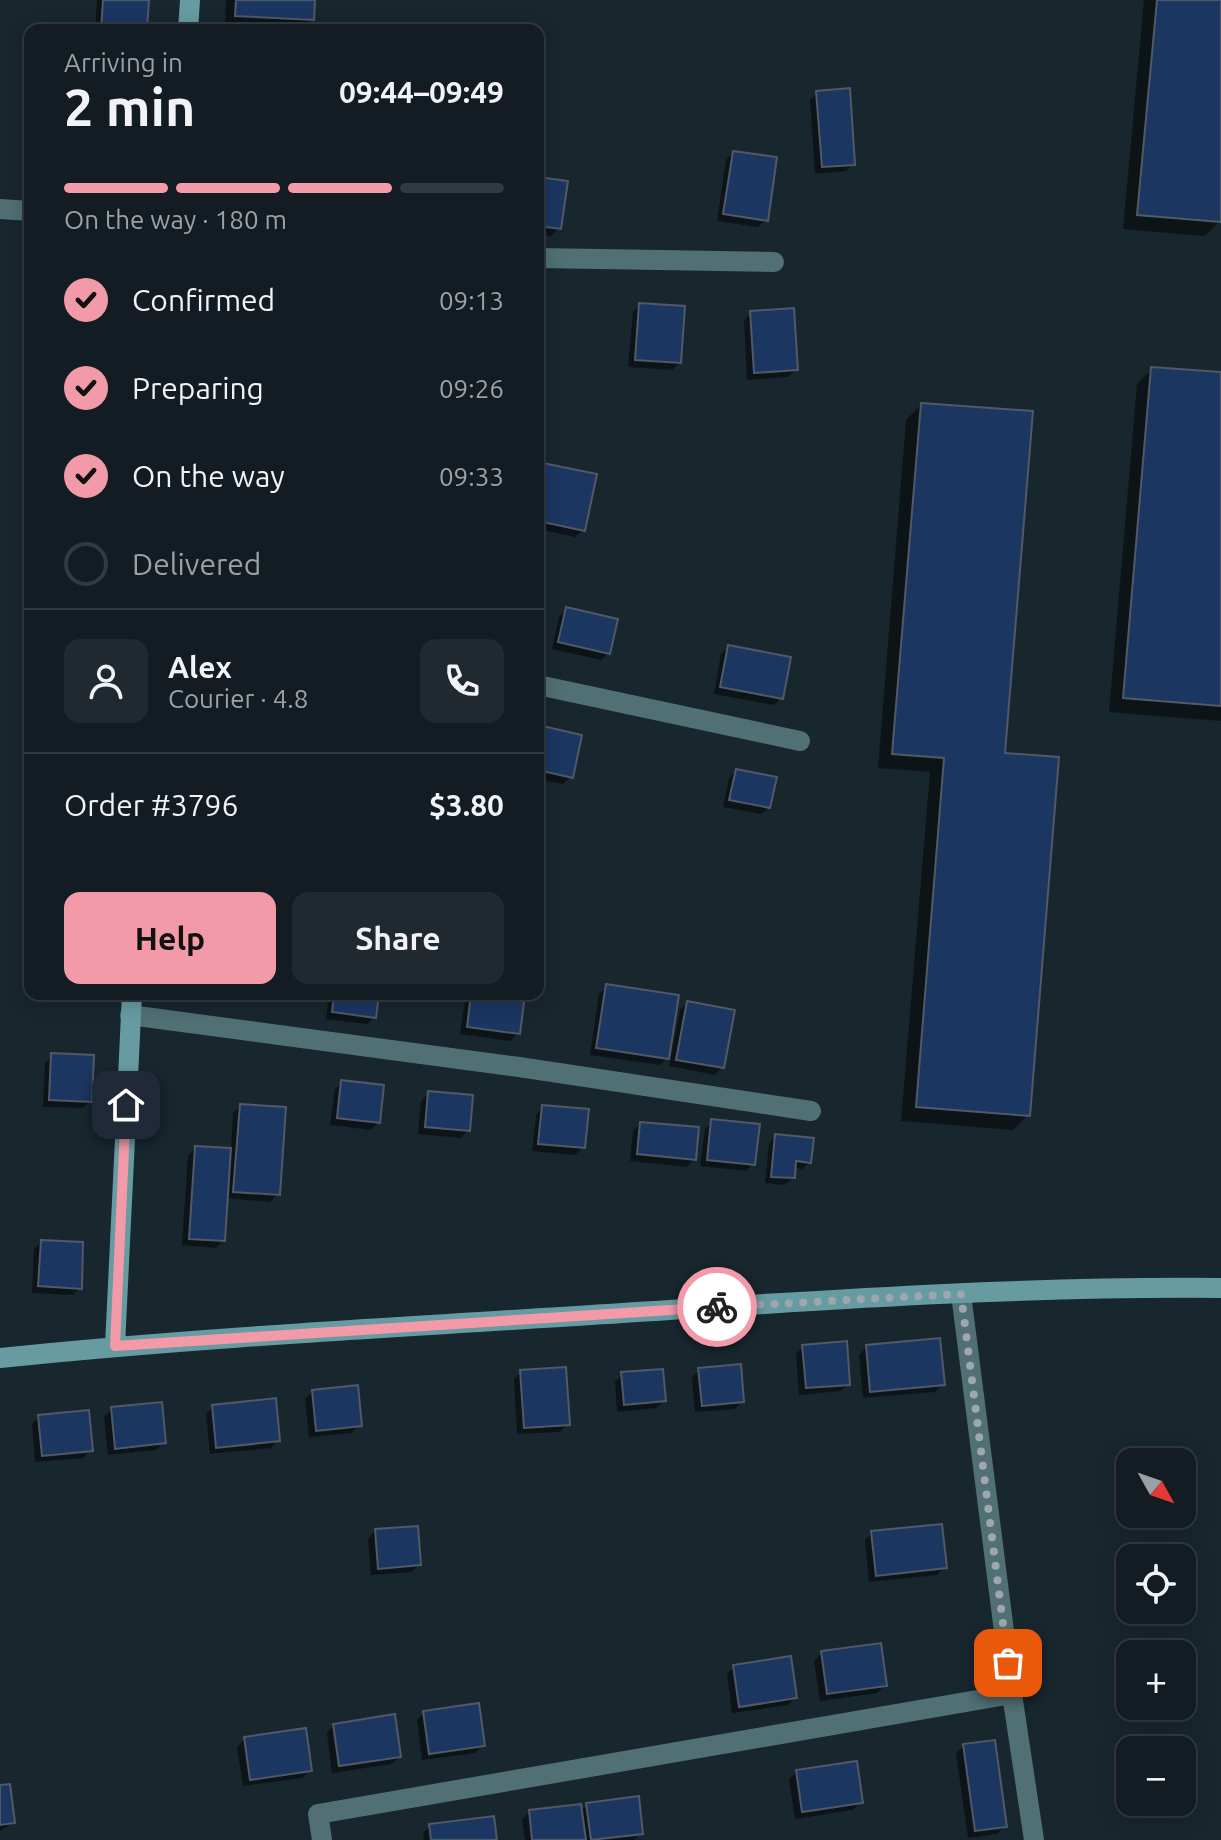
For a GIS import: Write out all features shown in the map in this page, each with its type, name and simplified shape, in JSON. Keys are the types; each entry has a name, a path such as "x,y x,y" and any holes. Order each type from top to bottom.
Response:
{"street":[{"path":"188,24 190,0"},
{"path":"0,209 24,211"},
{"path":"544,258 774,262"},
{"path":"544,686 800,741"},
{"path":"115,1346 131,1000"},
{"path":"130,1015 519,1067 811,1111"},
{"path":"0,1358 115,1346 961,1294 1221,1288"},
{"path":"961,1294 1012,1694 1034,1840"},
{"path":"322,1840 318,1814 1012,1694"}],"building":[{"path":"103,0 149,0 147,24 101,24"},
{"path":"236,0 315,0 314,20 235,16"},
{"path":"1157,0 1221,0 1221,222 1137,215"},
{"path":"850,88 855,165 822,167 816,91"},
{"path":"733,151 777,157 768,221 723,214"},
{"path":"544,178 568,181 561,229 544,227"},
{"path":"639,303 685,306 681,363 635,360"},
{"path":"794,308 798,370 754,373 750,311"},
{"path":"1151,367 1221,372 1221,706 1123,698"},
{"path":"921,403 1033,411 1005,753 1059,757 1030,1116 916,1107 944,758 892,754"},
{"path":"544,463 597,474 585,531 544,522"},
{"path":"566,607 618,619 610,654 558,642"},
{"path":"728,645 791,657 783,699 720,687"},
{"path":"544,726 582,735 573,778 544,771"},
{"path":"736,769 777,777 770,808 729,800"},
{"path":"606,984 679,995 669,1059 596,1048"},
{"path":"333,1000 378,1000 376,1018 332,1012"},
{"path":"470,1000 524,1000 520,1034 467,1027"},
{"path":"687,1001 735,1010 724,1068 676,1060"},
{"path":"51,1053 94,1055 92,1102 49,1100"},
{"path":"341,1080 384,1085 380,1123 337,1118"},
{"path":"428,1091 473,1095 470,1131 425,1127"},
{"path":"240,1104 286,1107 280,1195 233,1192"},
{"path":"542,1105 589,1109 585,1148 538,1144"},
{"path":"711,1119 760,1124 755,1165 707,1160"},
{"path":"640,1122 699,1127 696,1160 637,1154"},
{"path":"775,1134 814,1138 811,1163 796,1161 795,1178 771,1177"},
{"path":"195,1146 231,1148 225,1241 189,1239"},
{"path":"41,1240 83,1242 82,1289 38,1286"},
{"path":"940,1338 945,1385 870,1392 866,1345"},
{"path":"847,1341 850,1385 806,1388 802,1345"},
{"path":"741,1364 744,1402 702,1406 698,1368"},
{"path":"566,1367 570,1425 524,1428 520,1370"},
{"path":"663,1369 666,1401 624,1405 621,1372"},
{"path":"358,1385 362,1426 316,1431 312,1390"},
{"path":"276,1398 280,1441 216,1448 212,1405"},
{"path":"162,1402 166,1443 115,1449 111,1407"},
{"path":"89,1410 93,1451 42,1456 38,1415"},
{"path":"942,1524 947,1568 876,1576 871,1531"},
{"path":"418,1526 421,1565 378,1569 375,1529"},
{"path":"881,1643 887,1686 827,1694 821,1651"},
{"path":"791,1656 797,1698 739,1707 733,1665"},
{"path":"479,1703 485,1746 429,1754 423,1711"},
{"path":"395,1714 401,1757 339,1766 333,1724"},
{"path":"306,1728 312,1771 250,1780 244,1737"},
{"path":"995,1740 1007,1827 975,1831 963,1744"},
{"path":"857,1761 863,1803 802,1812 796,1770"},
{"path":"10,1784 15,1823 0,1825 0,1785"},
{"path":"639,1796 643,1834 591,1840 586,1803"},
{"path":"581,1804 586,1840 532,1840 529,1810"},
{"path":"494,1816 497,1840 431,1840 429,1824"}],"way so far":[{"path":"717,1307 961,1294 1008,1663"}],"route":[{"path":"126,1105 115,1346 717,1307"}]}
